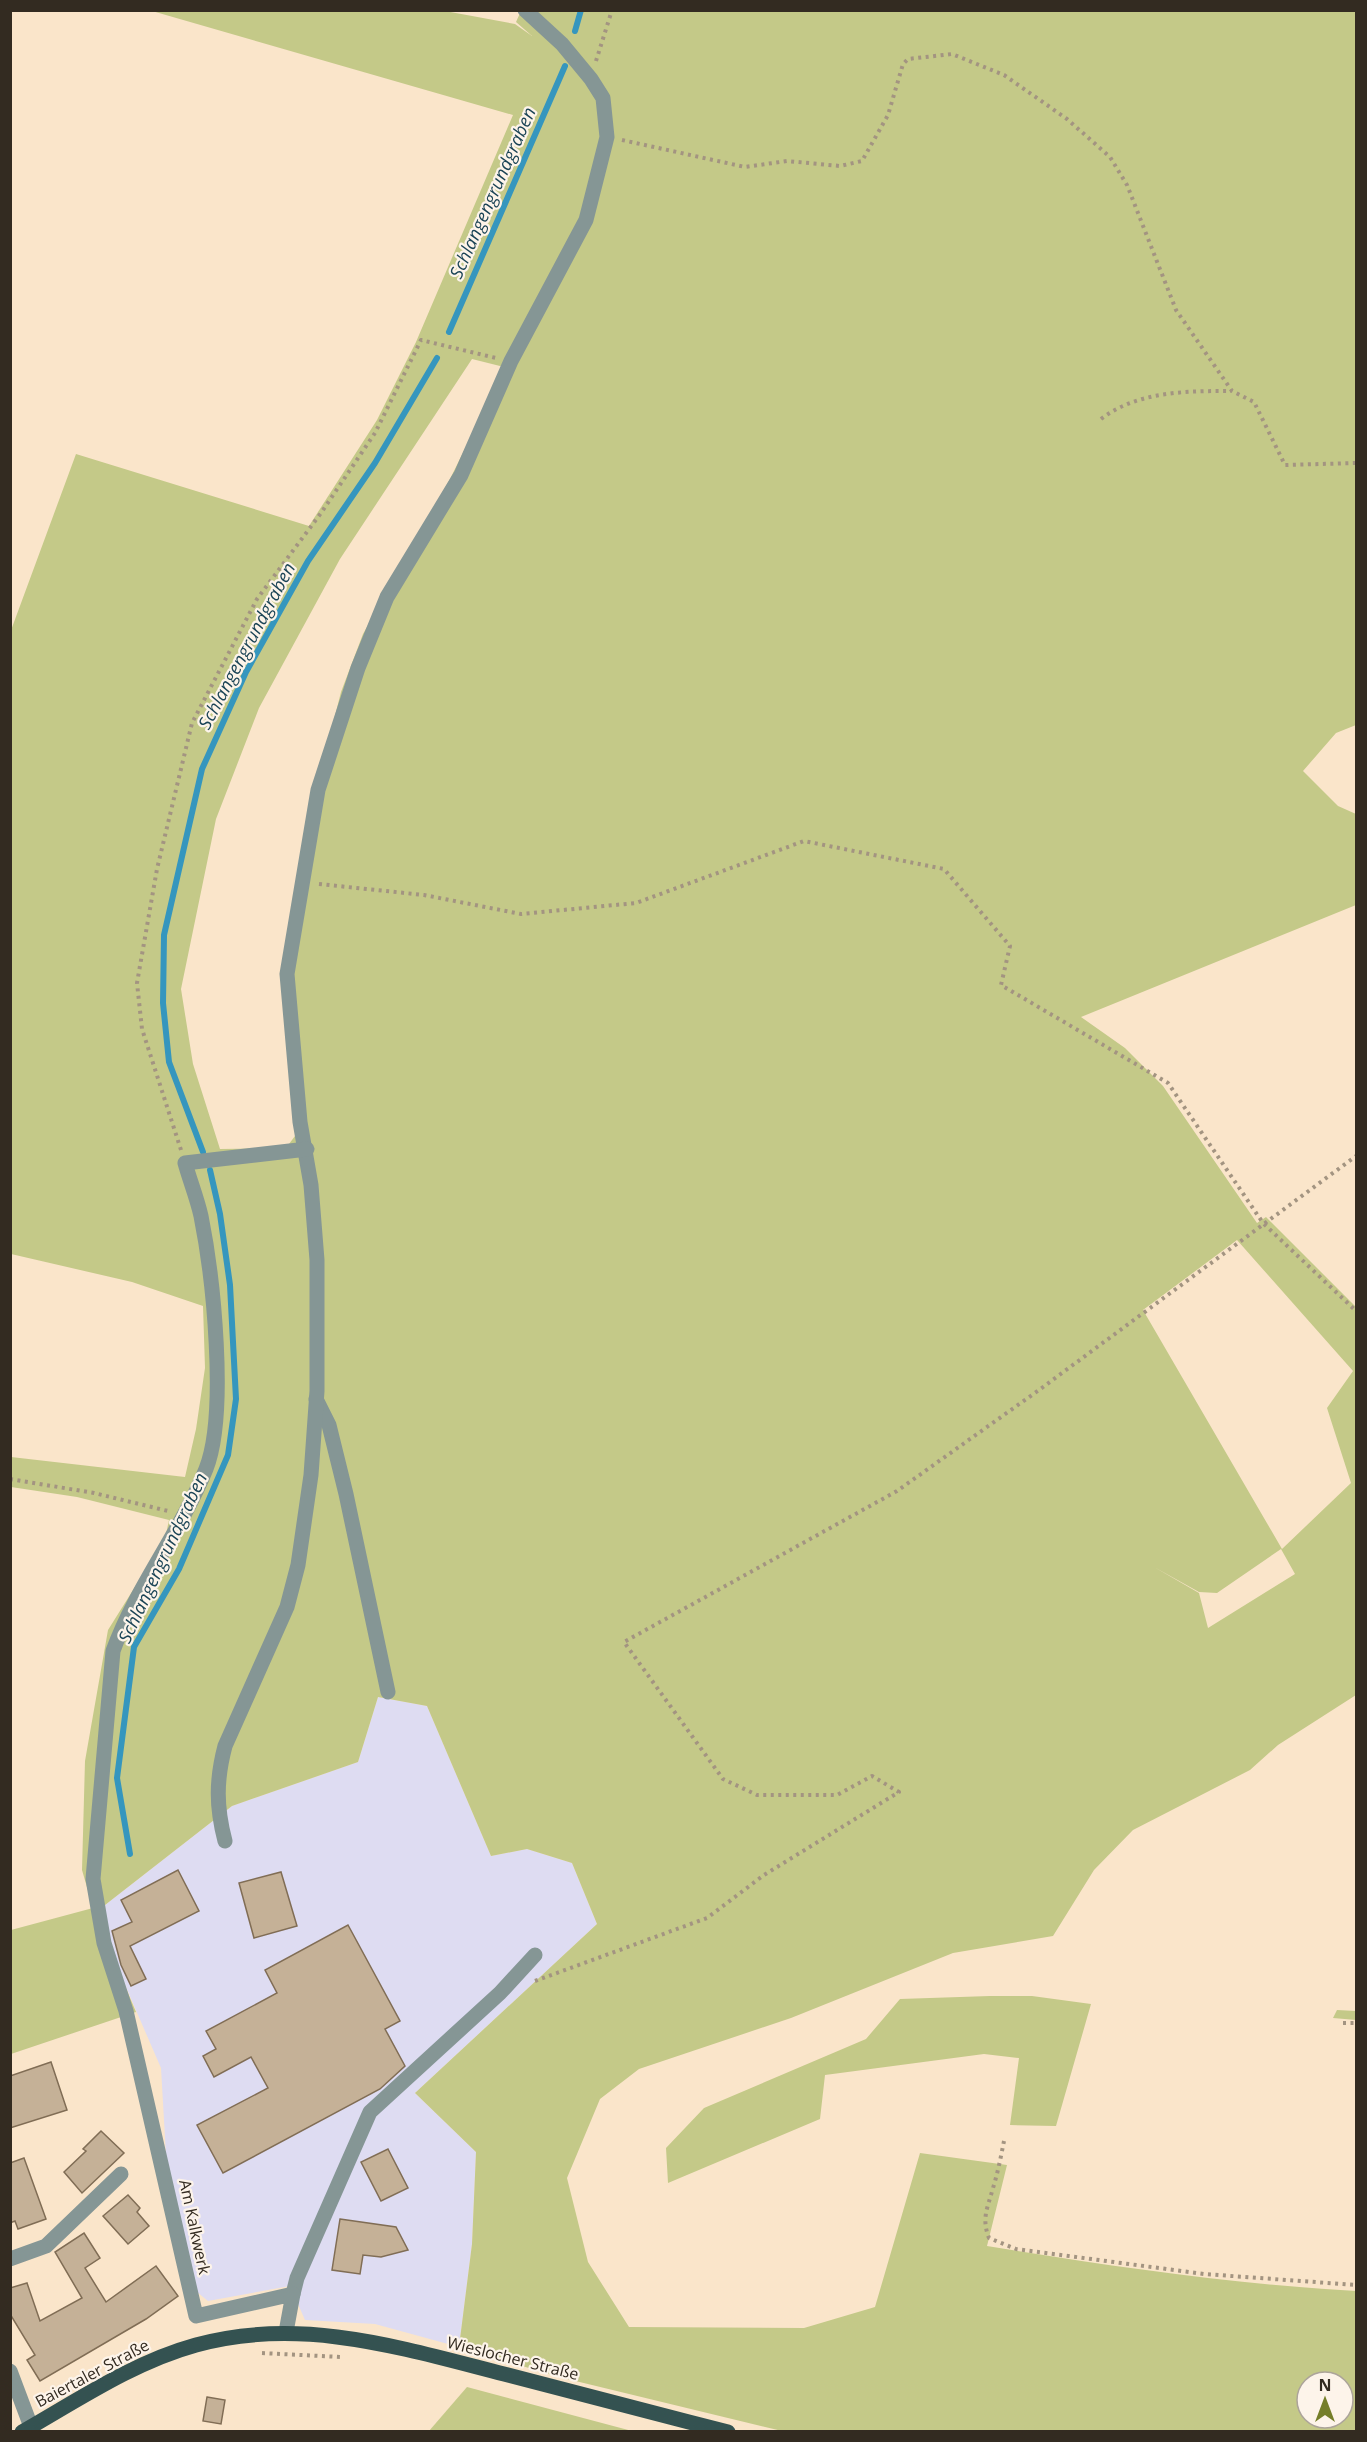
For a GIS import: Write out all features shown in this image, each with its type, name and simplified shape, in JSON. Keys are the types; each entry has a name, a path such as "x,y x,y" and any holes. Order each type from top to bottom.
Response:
{"main road":[{"name":"Baiertaler Straße","path":"28,2430 134,2369 165,2355 224,2339 286,2332"},
{"name":"Wieslocher Straße","path":"286,2332 374,2342 728,2432"}],"street":[{"path":"225,1841 218,1803 219,1769 225,1746 287,1606 305,1520 316,1399 317,1260 307,1149 300,1122 287,975 318,790 358,668 387,597 441,512 461,475 511,361 586,220 607,137 603,98 591,79 562,44 525,10"},
{"path":"182,1518 207,1467 216,1417 211,1288 200,1215 185,1163 307,1149"},
{"path":"316,1399 328,1425 344,1484 388,1692"},
{"name":"Am Kalkwerk","path":"182,1518 124,1619 113,1651 93,1879 104,1944 126,2012 196,2316 293,2294"},
{"path":"286,2332 297,2278 370,2112 500,1993 535,1955"},
{"path":"10,2259 46,2246 121,2174"},
{"path":"10,2371 28,2430"}],"path":[{"path":"591,79 612,10"},
{"path":"607,137 745,167 787,161 840,166 862,161 888,115 892,93 908,58 952,54 1004,75 1067,119 1110,157 1127,185 1176,310 1232,391"},
{"path":"185,1163 142,1029 137,983 157,869 192,723 257,599 321,513 375,433 421,340 511,361"},
{"path":"1101,419 1119,406 1168,392 1232,391 1254,402 1285,465 1356,463"},
{"path":"303,882 424,895 521,914 636,903 804,841 944,869 1010,946 1001,985 1168,1083 1263,1224 1356,1311"},
{"path":"533,1982 707,1918 764,1875 899,1792 872,1776 837,1795 757,1795 723,1779 624,1642 897,1491 1039,1390 1356,1156"},
{"path":"10,1479 160,1507 182,1518"},
{"path":"1343,2023 1356,2023"},
{"path":"1004,2141 985,2212 985,2227 989,2238 1016,2249 1204,2274 1356,2285"},
{"path":"261,2353 348,2357"}],"shaded area":[{"path":"378,1697 427,1706 491,1856 527,1849 572,1863 597,1924 415,2093 476,2152 472,2244 459,2347 375,2324 305,2320 290,2286 208,2301 191,2287 166,2155 161,2068 106,1941 105,1905 232,1806 358,1762"}],"green space":[{"path":"152,11 445,11 515,24 532,36 516,22 521,11 1356,11 1356,725 1336,733 1303,771 1338,806 1356,814 1356,905 1081,1017 1125,1048 1163,1086 1257,1223 1266,1217 1356,1307 1356,1695 1278,1745 1250,1770 1133,1830 1094,1870 1053,1936 953,1953 791,2018 639,2069 600,2099 567,2178 588,2262 629,2327 804,2328 875,2307 920,2153 1007,2165 987,2246 1171,2273 1263,2284 1356,2291 1356,2431 782,2431 559,2377 459,2347 472,2244 476,2152 415,2093 597,1924 572,1863 527,1849 491,1856 427,1706 378,1697 358,1762 232,1806 105,1905 106,1941 136,2012 11,2054 11,1930 93,1908 82,1870 85,1761 108,1630 165,1539 169,1520 77,1497 11,1487 11,1457 185,1477 196,1429 205,1368 203,1306 132,1282 11,1254 10,633 76,454 309,526 377,420 416,342 513,115","holes":["545,287 450,479 363,634 341,692 315,795 285,989 298,1132 286,1148 220,1149 193,1064 181,989 216,819 259,708 340,559 472,359 504,367","1237,1240 1353,1371 1327,1408 1351,1483 1282,1549 1143,1310","1281,1549 1295,1574 1208,1628 1199,1593 1154,1567 1199,1592 1217,1593"]},
{"path":"1032,1996 1091,2004 1056,2126 1010,2125 1019,2058 984,2054 825,2075 820,2119 668,2183 666,2148 704,2108 866,2039 900,1999"},
{"path":"1337,2010 1356,2011 1356,2020 1333,2018"},
{"path":"467,2387 632,2431 429,2431"}],"building":[{"path":"178,1870 199,1911 130,1946 146,1979 131,1986 121,1965 112,1931 132,1922 121,1900"},
{"path":"281,1872 297,1926 254,1938 239,1883"},
{"path":"348,1925 400,2021 385,2029 405,2066 380,2089 223,2173 197,2125 268,2088 251,2057 214,2077 203,2056 216,2049 206,2031 277,1993 265,1970"},
{"path":"51,2062 67,2110 10,2128 10,2076"},
{"path":"101,2131 124,2153 82,2193 64,2172 86,2151 83,2149"},
{"path":"388,2149 408,2188 381,2201 361,2162"},
{"path":"24,2158 46,2219 18,2229 15,2221 10,2223 10,2163"},
{"path":"128,2195 140,2208 137,2212 149,2226 128,2244 103,2216"},
{"path":"340,2219 396,2227 408,2250 381,2257 363,2255 360,2274 332,2270"},
{"path":"84,2233 100,2258 85,2268 106,2302 156,2266 178,2296 146,2319 40,2381 27,2360 35,2355 10,2314 10,2288 27,2283 40,2321 82,2298 55,2252"},
{"path":"207,2397 225,2400 221,2424 203,2421"}],"waterway":[{"name":"Schlangengrundgraben","path":"575,31 581,10"},
{"name":"Schlangengrundgraben","path":"449,332 565,66"},
{"name":"Schlangengrundgraben","path":"203,1152 169,1062 163,1003 164,935 202,769 246,672 308,561 375,463 437,358"},
{"name":"Schlangengrundgraben","path":"130,1854 117,1778 134,1647 179,1569 228,1455 236,1399 230,1285 220,1214 210,1170"}]}
